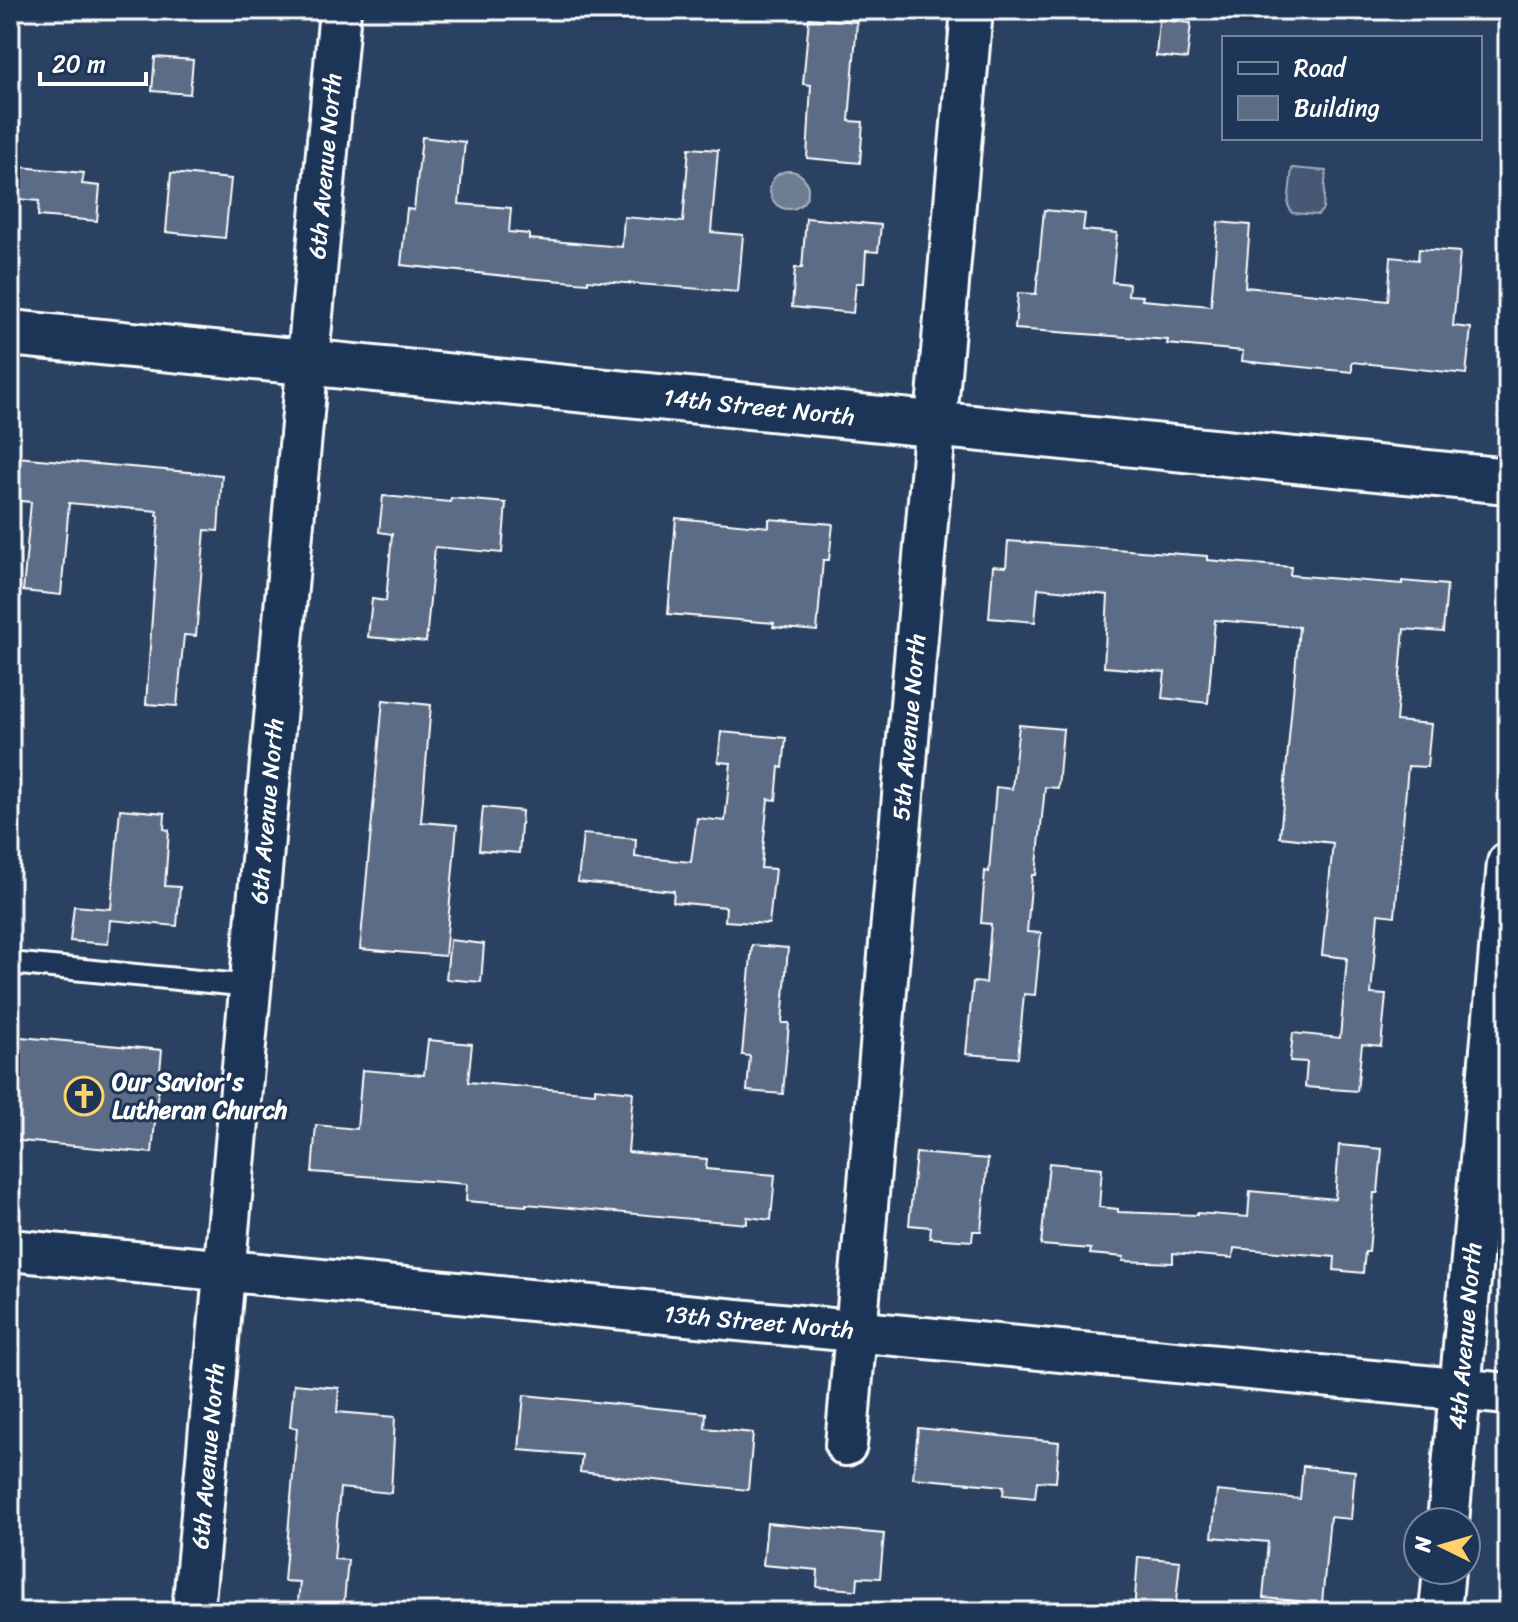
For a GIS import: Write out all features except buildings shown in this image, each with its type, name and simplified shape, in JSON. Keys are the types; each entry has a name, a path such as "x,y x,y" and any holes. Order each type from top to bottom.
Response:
{"street":[{"name":"6th Avenue North","path":"193,1612 340,10"},
{"name":"5th Avenue North","path":"846,1445 972,10"},
{"name":"14th Street North","path":"10,333 1508,481"},
{"name":"4th Avenue North","path":"1449,1506 1508,863"},
{"name":"13th Street North","path":"10,1250 1508,1394"},
{"path":"1440,1612 1442,1586"}],"lane":[{"path":"10,963 251,986"}],"shaded area":[{"path":"1292,168 1326,171 1323,209 1318,215 1292,213 1288,205"},
{"path":"789,171 802,177 808,190 802,203 789,209 776,203 770,190 776,177"}],"place":[{"name":"Our Savior's Lutheran Church","path":"84,1096"}]}
